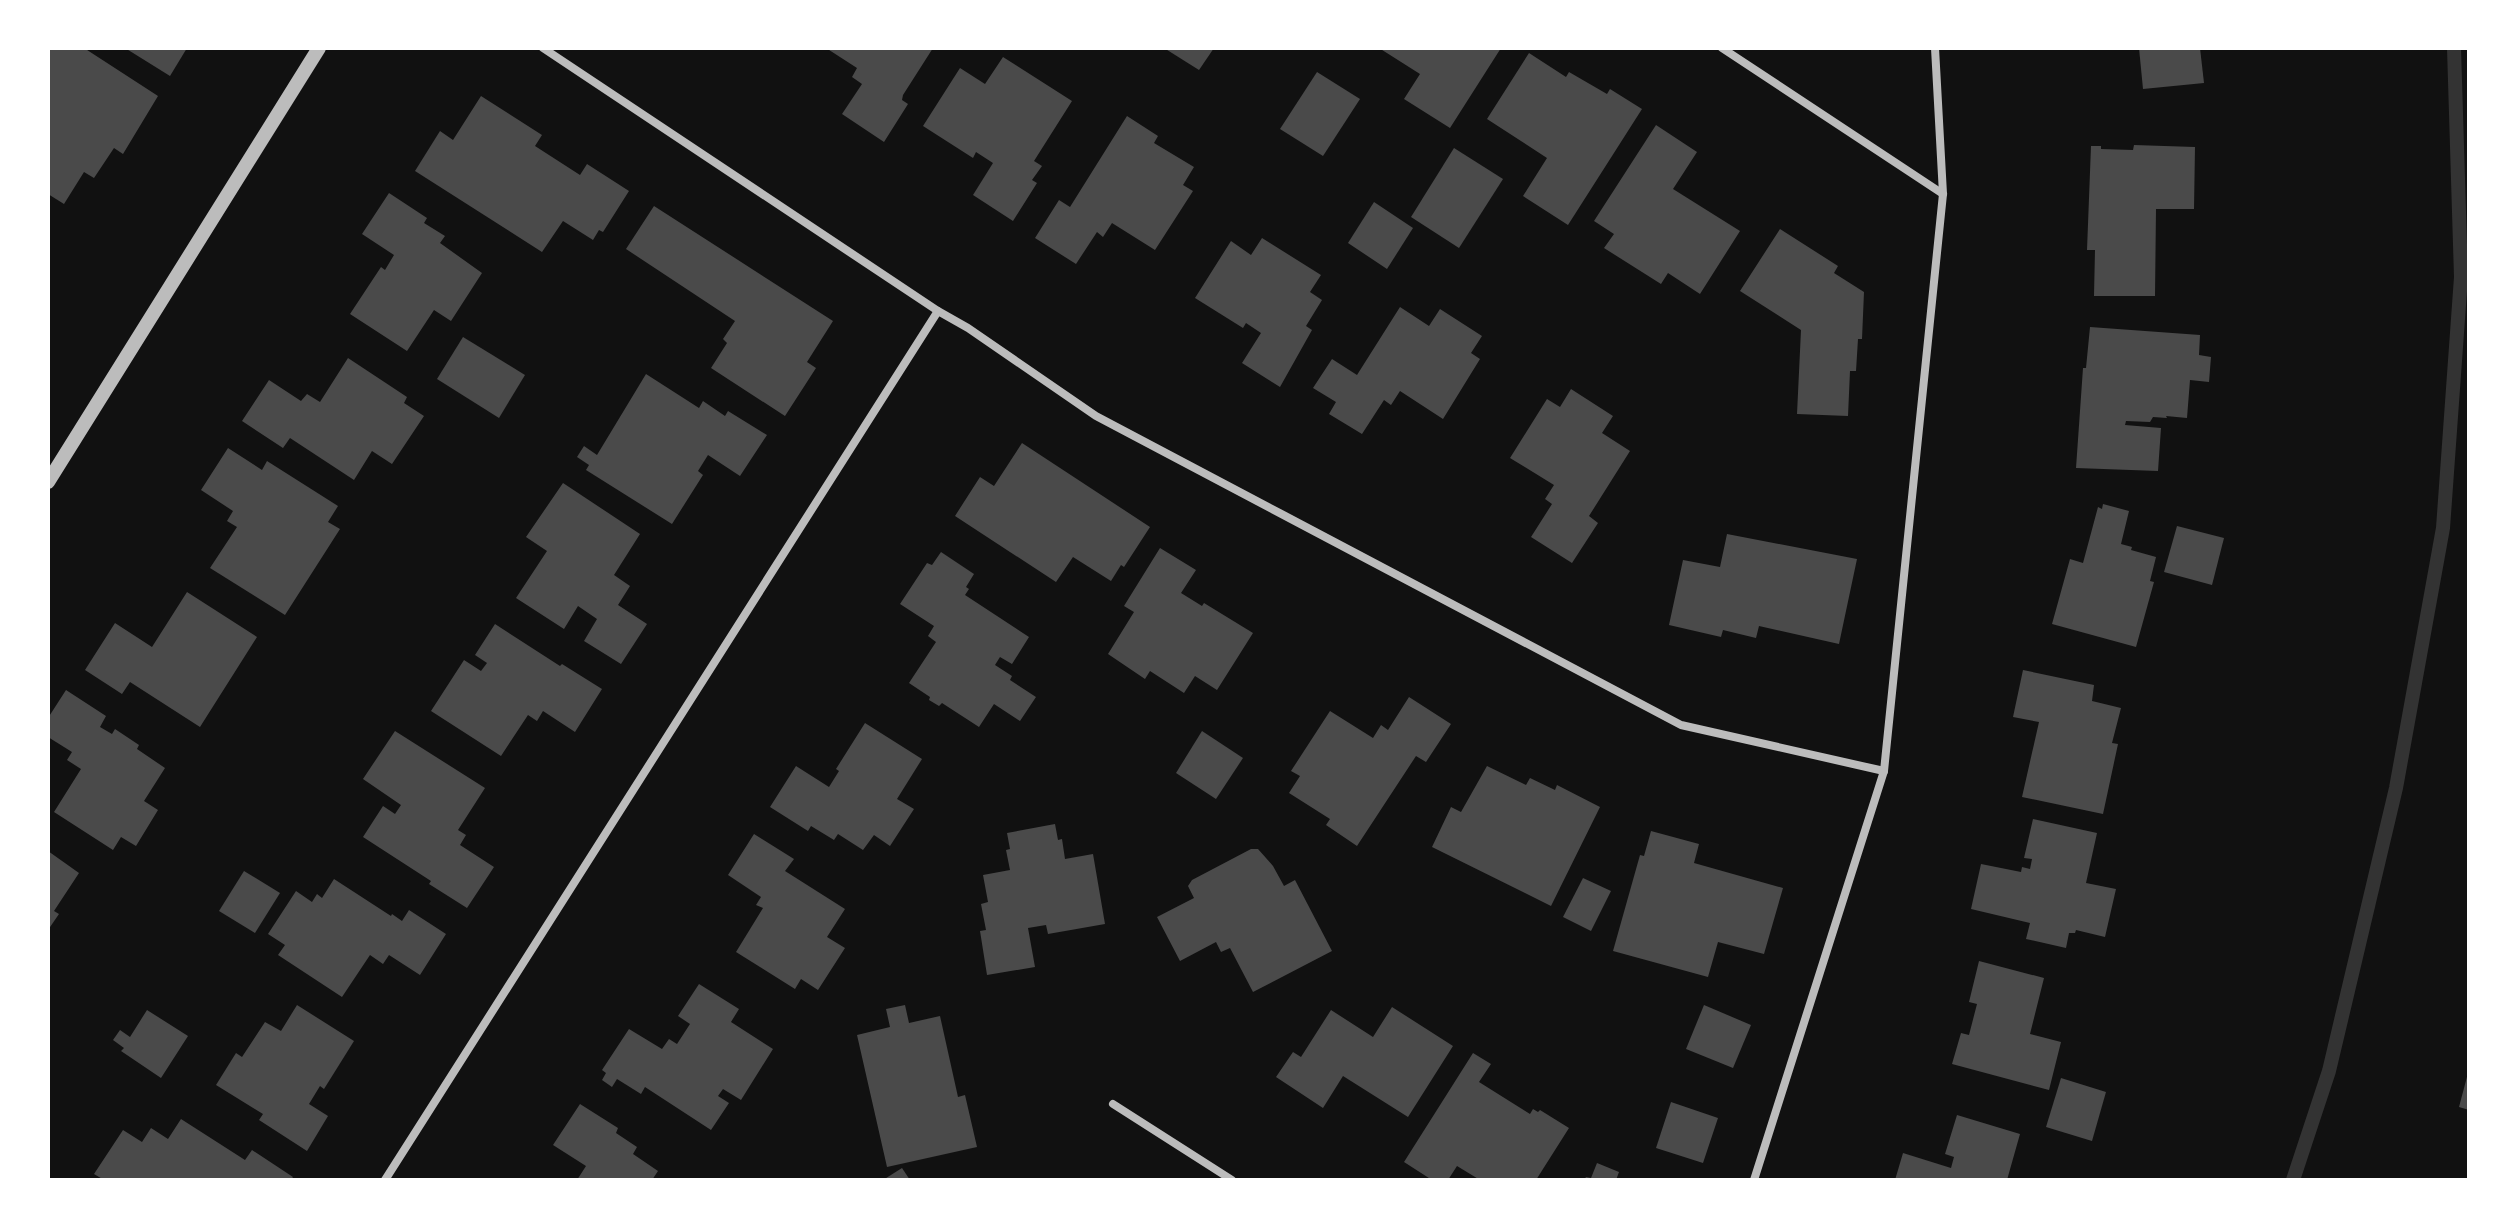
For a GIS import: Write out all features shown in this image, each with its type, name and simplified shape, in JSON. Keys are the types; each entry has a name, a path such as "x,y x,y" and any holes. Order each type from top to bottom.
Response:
{"street":[{"path":"48,482 319,48"},
{"path":"543,48 1096,416 1681,725 1884,771"},
{"path":"1722,48 1943,194"},
{"path":"1754,1180 1884,771 1943,194 1935,48"},
{"path":"385,1180 938,311"},
{"path":"1113,1104 1232,1180"}],"building":[{"path":"48,48 84,48 158,96 123,154 114,148 94,178 84,172 64,204 48,194"},
{"path":"125,48 187,48 170,76"},
{"path":"826,48 933,48 903,95 902,100 908,104 884,142 842,114 862,84 852,77 857,68"},
{"path":"1164,48 1214,48 1199,70"},
{"path":"1379,48 1501,48 1450,128 1404,99 1420,74"},
{"path":"2139,48 2200,48 2204,83 2143,89"},
{"path":"1529,53 1566,77 1569,72 1607,94 1610,89 1642,109 1568,225 1523,196 1547,158 1487,119"},
{"path":"1003,57 1072,101 1034,161 1042,166 1032,180 1037,183 1013,221 973,195 993,163 976,152 973,158 923,126 960,68 985,84"},
{"path":"1317,72 1360,99 1323,156 1280,129"},
{"path":"481,96 542,135 535,146 580,175 587,164 629,191 603,232 599,230 593,240 563,221 542,252 415,171 440,131 453,140"},
{"path":"1127,116 1158,136 1154,143 1194,167 1183,185 1193,191 1155,250 1112,223 1103,237 1097,232 1076,264 1035,238 1059,200 1070,207"},
{"path":"1656,125 1697,152 1673,189 1740,231 1700,294 1668,273 1661,284 1604,248 1614,234 1594,221"},
{"path":"2134,145 2195,147 2194,209 2156,209 2155,296 2094,296 2095,250 2087,250 2091,146 2133,150"},
{"path":"1454,148 1503,179 1459,248 1411,217"},
{"path":"389,193 427,218 424,223 445,236 440,243 482,273 451,321 434,310 407,351 350,314 381,267 385,270 394,255 362,234"},
{"path":"1374,202 1413,228 1387,269 1348,243"},
{"path":"654,206 833,321 807,362 816,368 785,416 711,368 727,343 723,339 735,321 626,249"},
{"path":"1780,229 1838,266 1834,273 1864,292 1862,339 1858,339 1856,371 1850,371 1848,416 1797,414 1801,330 1740,291"},
{"path":"1262,238 1321,275 1310,292 1322,300 1306,326 1312,330 1280,387 1242,363 1261,333 1246,323 1243,328 1195,298 1231,241 1251,255"},
{"path":"1400,307 1429,326 1440,309 1482,336 1471,353 1480,359 1443,419 1400,391 1391,405 1384,400 1362,434 1329,414 1336,402 1313,388 1332,359 1357,375"},
{"path":"2090,327 2200,335 2199,355 2211,357 2209,382 2190,380 2187,418 2166,416 2153,417 2150,422 2126,421 2125,425 2161,428 2158,471 2076,468 2083,368 2086,368"},
{"path":"463,337 525,375 499,418 437,379"},
{"path":"348,358 407,397 404,403 424,416 392,464 372,451 354,480 290,438 283,448 242,421 269,380 301,401 307,394 320,402"},
{"path":"646,374 699,408 703,401 725,416 728,411 767,435 740,476 708,455 698,471 703,475 672,524 586,470 589,465 577,457 584,446 597,455"},
{"path":"1571,389 1613,416 1602,433 1630,451 1589,516 1598,523 1572,563 1531,537 1552,504 1545,499 1554,485 1510,458 1547,399 1560,407"},
{"path":"1022,443 1150,527 1111,581 1073,557 1056,582 955,516 980,477 994,486"},
{"path":"228,448 262,470 267,461 338,506 328,522 340,529 285,615 210,568 237,527 227,521 233,511 201,490"},
{"path":"563,483 640,534 614,575 630,586 618,605 647,624 621,664 584,641 597,619 578,606 564,629 516,598 547,551 526,537"},
{"path":"2103,504 2129,511 2121,544 2156,557 2150,581 2154,582 2136,647 2052,624 2070,559 2083,563 2098,507 2102,509"},
{"path":"2177,526 2224,538 2212,585 2164,572"},
{"path":"1727,534 1857,559 1839,644 1759,626 1756,638 1723,630 1721,637 1669,625 1683,560 1720,567"},
{"path":"1160,548 1196,570 1181,593 1202,606 1204,603 1253,633 1217,690 1195,676 1184,693 1150,671 1145,679 1108,654 1134,612 1124,606"},
{"path":"941,552 974,574 965,595 1029,637 1012,664 1000,657 995,665 1012,676 1010,680 1036,697 1020,721 994,704 979,727 942,703 939,706 929,700 930,697 909,683 936,642 928,636 934,626 900,604 927,563 932,565"},
{"path":"187,592 257,637 200,727 130,682 122,694 85,670 115,623 152,647"},
{"path":"495,624 602,689 575,732 543,711 537,721 528,715 501,756 431,711 464,660 481,671 487,663 475,655"},
{"path":"2023,670 2094,685 2092,701 2121,708 2112,743 2118,744 2103,814 2022,797 2039,722 2013,717"},
{"path":"66,690 106,716 100,727 112,734 115,729 165,768 144,801 158,810 136,846 121,837 113,850 54,812 81,769 67,760 72,752 48,737 48,718"},
{"path":"1409,697 1451,724 1426,762 1416,756 1357,846 1326,825 1330,819 1289,793 1300,776 1291,771 1330,711 1373,738 1381,725 1388,730"},
{"path":"865,723 922,759 897,799 914,809 890,846 874,835 863,850 838,834 834,840 811,826 808,831 770,807 796,766 829,787 839,771 836,769"},
{"path":"395,731 485,788 458,830 466,835 460,845 494,867 467,908 363,837 383,806 395,814 401,805 363,779"},
{"path":"1202,731 1243,758 1216,799 1176,773"},
{"path":"1487,766 1526,785 1530,778 1555,790 1557,785 1600,807 1551,906 1432,847 1451,807 1461,812"},
{"path":"2033,819 2097,833 2086,883 2116,889 2105,937 2076,930 2069,933 2066,948 2026,939 2030,923 1971,909 1981,864 2021,872 2022,867 2030,869 2032,859 2024,858"},
{"path":"1055,824 1058,840 1062,839 1065,859 1093,854 1105,924 1048,934 1046,925 1028,928 1035,967 987,975 980,931 986,930 981,904 988,902 983,875 1010,870 1007,833"},
{"path":"1651,831 1699,844 1694,863 1783,888 1764,954 1718,942 1708,977 1613,951 1640,855 1644,856"},
{"path":"754,834 794,859 785,871 845,909 827,937 845,948 818,990 801,979 795,989 736,952 763,908 756,905 761,897 728,875"},
{"path":"1251,849 1258,849 1273,866 1284,886 1295,880 1332,951 1253,992 1230,948 1221,952 1216,942 1180,961 1157,917 1194,898 1188,886 1192,880"},
{"path":"48,851 79,873 54,911 59,914 48,930"},
{"path":"244,871 280,893 255,933 219,911"},
{"path":"1583,878 1611,891 1591,931 1563,917"},
{"path":"334,879 391,916 402,921 409,910 446,934 420,975 389,955 383,964 370,955 342,997 278,955 285,945 268,934 296,891 312,902 317,894 322,898"},
{"path":"1979,961 2044,978 2030,1034 2061,1042 2049,1090 1952,1064 1961,1033 1969,1035 1977,1004 1969,1002"},
{"path":"699,984 739,1009 731,1022 773,1049 741,1100 723,1089 718,1096 729,1103 711,1130 645,1087 641,1094 617,1079 612,1087 602,1080 606,1073 602,1070 629,1029 662,1049 669,1039 677,1044 690,1024 678,1016"},
{"path":"297,1005 354,1041 324,1089 320,1086 309,1104 328,1116 307,1151 259,1120 263,1114 216,1085 236,1053 242,1057 265,1022 281,1031"},
{"path":"905,1005 909,1023 940,1016 958,1097 965,1095 977,1147 887,1167 857,1035 890,1027 886,1009"},
{"path":"1704,1005 1751,1025 1733,1068 1686,1049"},
{"path":"1392,1007 1453,1046 1408,1117 1343,1076 1323,1108 1276,1077 1293,1052 1301,1057 1331,1010 1373,1037"},
{"path":"147,1010 188,1036 161,1078 121,1051 124,1048 113,1040 120,1030 130,1037"},
{"path":"1473,1053 1491,1064 1479,1082 1530,1114 1533,1109 1540,1110 1569,1128 1536,1180 1480,1180 1457,1166 1448,1180 1432,1180 1404,1162"},
{"path":"2469,1073 2469,1110 2459,1107"},
{"path":"2061,1078 2106,1092 2092,1141 2046,1127"},
{"path":"1671,1102 1718,1118 1703,1163 1656,1148"},
{"path":"580,1104 618,1128 616,1133 637,1147 633,1154 658,1171 652,1180 577,1180 586,1166 553,1145"},
{"path":"1957,1115 2020,1134 2007,1180 1895,1180 1903,1153 1951,1168 1954,1157 1945,1154"},
{"path":"181,1119 245,1160 252,1150 293,1177 291,1180 104,1180 94,1174 123,1130 142,1142 151,1128 168,1139"},
{"path":"1597,1163 1619,1172 1616,1180 1584,1180 1591,1178"},
{"path":"902,1168 910,1180 883,1180"}],"waterway":[{"path":"2293,1180 2329,1071 2396,788 2443,528 2461,277 2454,48"}]}
